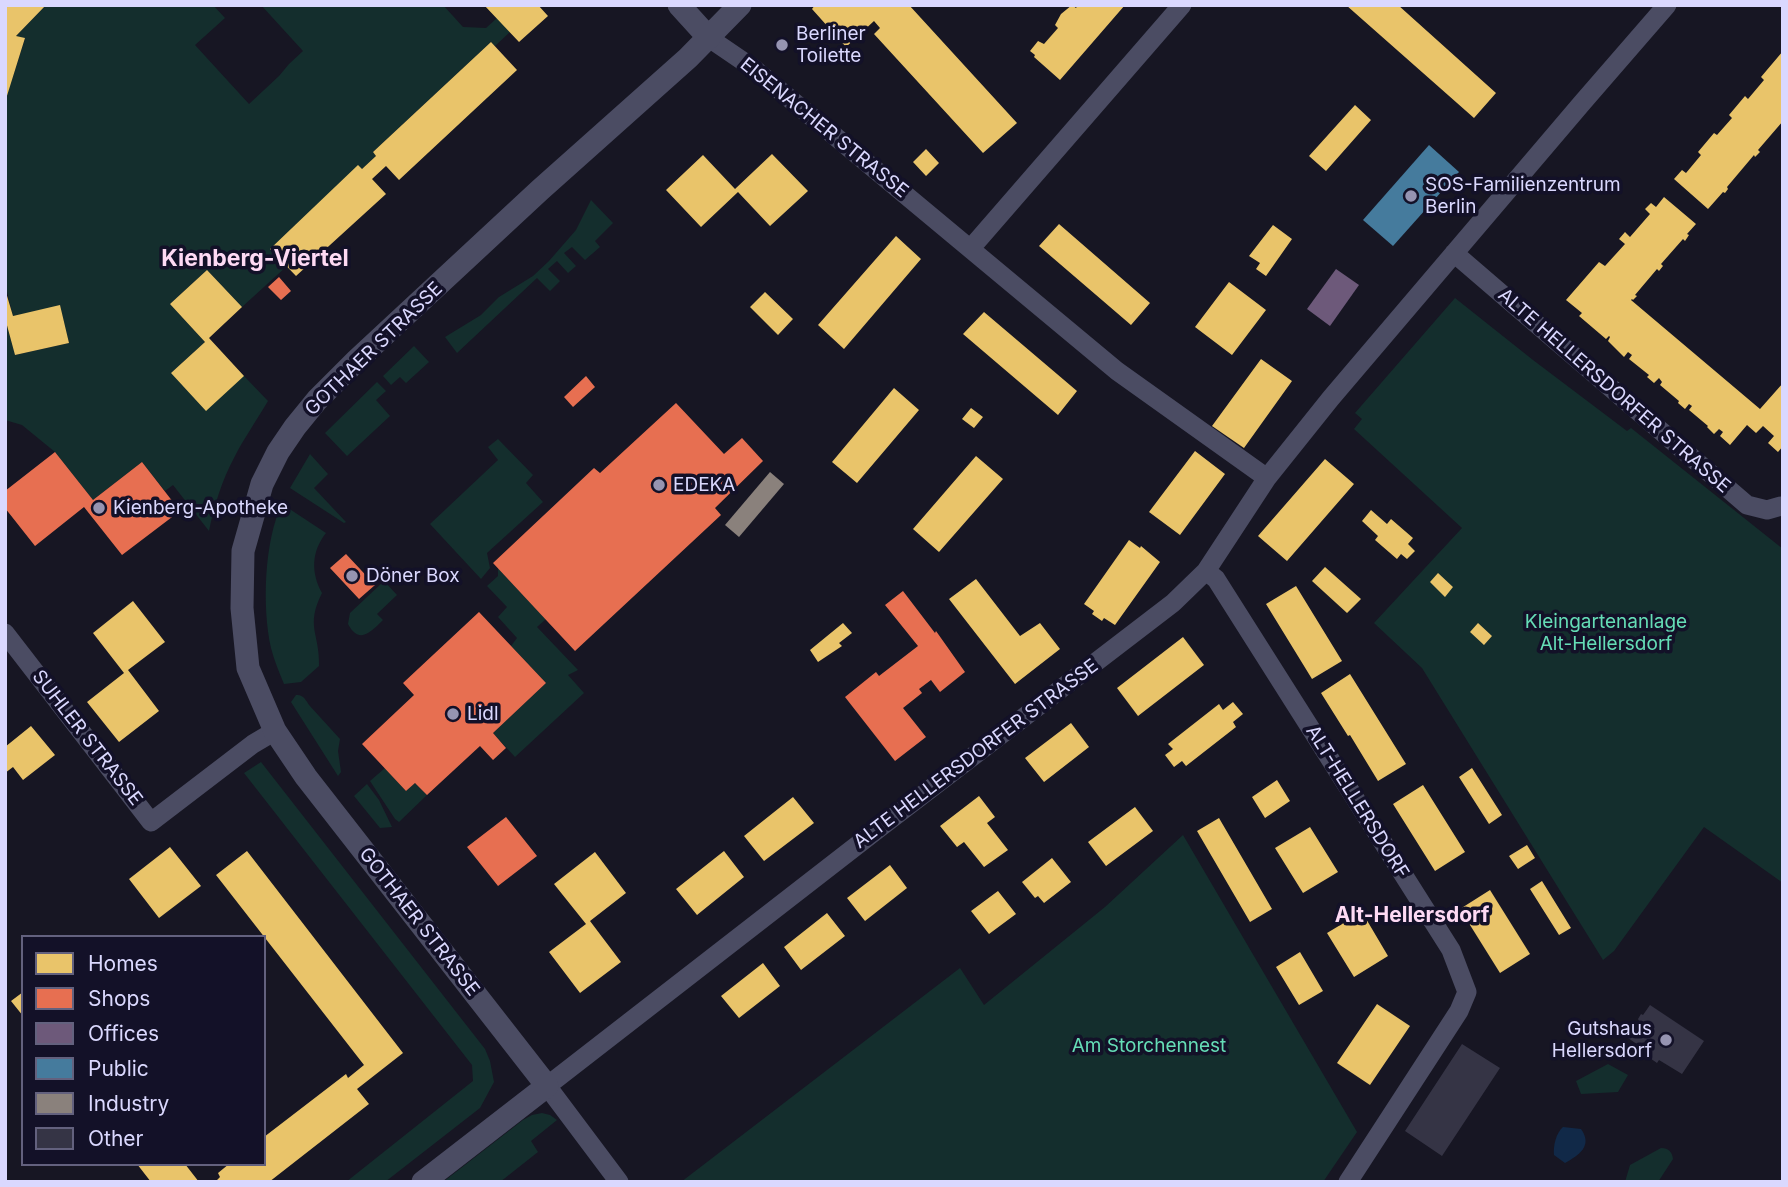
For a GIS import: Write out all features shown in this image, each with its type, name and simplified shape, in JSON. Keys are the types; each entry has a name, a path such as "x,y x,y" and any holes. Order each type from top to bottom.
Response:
{"street":[{"name":"EISENACHER STRASSE","path":"679,5 709,38 753,68 1116,370 1267,478"},
{"name":"GOTHAER STRASSE","path":"547,1086 306,777 275,731 248,668 242,608 243,551 262,484 278,452 317,400 532,198 709,38 740,5"},
{"path":"971,248 1182,5"},
{"name":"ALTE HELLERSDORFER STRASSE","path":"424,1182 1173,603 1206,571 1267,478 1333,396 1667,5"},
{"name":"ALTE HELLERSDORFER STRASSE","path":"1454,253 1747,505 1767,510 1781,506"},
{"name":"ALT-HELLERSDORF","path":"1206,571 1216,579 1451,950 1467,992 1459,1011 1348,1182"},
{"name":"SUHLER STRASSE","path":"5,633 151,822 253,744 275,731"},
{"path":"547,1086 619,1182"}],"green space":[{"path":"46,5 213,5 225,18 195,45 249,104 303,51 261,5 443,5 463,27 486,28 497,18 510,32 495,46 491,42 373,152 376,156 362,169 358,166 270,249 287,266 242,307 207,270 170,304 205,342 171,373 244,376 268,401 230,466 219,493 209,531 173,485 165,491 142,462 93,500 55,452 22,425 5,420 5,318 15,355 69,343 60,306 13,316 5,284 5,101 25,39 16,36"},
{"path":"591,200 613,223 595,241 600,247 585,260 572,247 564,253 576,266 568,273 557,261 548,269 560,281 550,291 537,278 457,353 445,337 481,315 499,297 533,276 549,261 576,230"},
{"name":"Kleingartenanlage Alt-Hellersdorf","path":"1455,298 1627,431 1631,428 1783,549 1783,883 1704,827 1614,951 1603,960 1422,668 1374,623 1462,528 1354,429 1362,419 1355,413"},
{"path":"414,346 429,362 406,383 400,377 391,385 383,376"},
{"path":"377,382 386,391 376,400 390,416 347,456 325,433"},
{"path":"498,439 533,475 526,483 543,502 487,553 490,568 481,579 430,524 498,460 488,447"},
{"path":"310,454 328,474 314,488 346,522 290,488"},
{"path":"282,504 326,533 314,563 322,593 314,614 319,666 301,682 284,684 271,648 266,614 268,555 271,536"},
{"path":"498,568 546,619 537,627 578,670 568,675 584,693 515,757 493,733 546,683 511,646 517,638 498,617 507,607 487,586 498,576"},
{"path":"384,581 397,595 377,614 383,620 379,624 370,632 356,634 348,624 350,613"},
{"path":"296,695 304,698 340,739 338,751 341,772 338,776 291,702"},
{"path":"261,762 485,1049 490,1061 494,1082 480,1108 385,1182 346,1182 473,1081 472,1065 244,773"},
{"path":"385,768 406,791 415,783 427,795 399,822 370,781"},
{"path":"367,784 379,800 392,827 380,828 354,796"},
{"name":"Am Storchennest","path":"1183,835 1357,1132 1323,1182 681,1182 960,968 984,1005 1105,907"},
{"path":"1608,1064 1628,1075 1618,1092 1581,1094 1576,1081"},
{"path":"542,1113 557,1120 531,1141 538,1152 500,1182 443,1182 523,1120"},
{"path":"1661,1148 1670,1151 1673,1159 1658,1182 1625,1182 1630,1165"}],"water":[{"path":"1563,1127 1581,1129 1586,1140 1583,1149 1565,1163 1554,1155 1558,1133"}],"building: Homes":[{"path":"5,5 46,5 16,36 25,38 6,99"},
{"path":"484,5 538,5 548,16 519,42"},
{"path":"815,5 909,5 1017,123 983,153 874,34 880,28 874,21 846,47 812,9"},
{"path":"1072,5 1076,8 1078,5 1125,5 1060,80 1030,51 1038,41 1044,44 1058,28 1055,25 1061,14"},
{"path":"1346,5 1398,5 1496,93 1474,118"},
{"path":"491,42 517,70 399,180 386,166 372,179 386,194 296,276 270,249 358,165 362,169 376,156 373,152"},
{"path":"1783,51 1783,121 1758,150 1760,152 1755,157 1754,155 1725,193 1708,209 1674,179 1682,170 1686,173 1701,155 1698,152 1714,133 1717,135 1732,118 1729,115 1745,96 1748,99 1764,80 1761,77"},
{"path":"1355,105 1371,120 1326,171 1309,156"},
{"path":"926,149 939,163 926,176 913,162"},
{"path":"772,154 808,191 770,226 738,192 701,227 666,190 703,155 735,189"},
{"path":"1664,197 1696,224 1687,234 1689,235 1685,241 1683,239 1661,264 1663,266 1659,271 1657,269 1631,300 1760,409 1783,383 1783,446 1778,452 1768,443 1774,436 1763,426 1756,433 1747,425 1730,445 1720,436 1723,432 1719,429 1714,434 1689,410 1692,406 1689,404 1685,409 1660,385 1662,382 1659,378 1654,383 1647,377 1649,375 1629,359 1632,355 1628,352 1624,357 1608,341 1609,336 1606,339 1579,316 1582,313 1566,300 1599,262 1605,266 1625,244 1619,239 1625,232 1630,237 1650,214 1645,209 1651,203 1656,207"},
{"path":"1059,224 1150,303 1131,325 1039,246"},
{"path":"1273,225 1292,239 1266,276 1256,269 1260,263 1249,256"},
{"path":"896,236 921,259 844,349 818,325"},
{"path":"207,270 242,307 209,338 244,376 206,411 171,373 205,342 170,304"},
{"path":"1229,282 1266,310 1232,355 1195,327"},
{"path":"5,289 13,316 60,305 69,343 15,355 5,318"},
{"path":"765,292 793,319 778,335 750,307"},
{"path":"984,312 1077,391 1058,415 963,334"},
{"path":"1261,359 1292,381 1244,448 1212,426"},
{"path":"894,388 919,410 857,483 832,462"},
{"path":"971,408 983,417 974,428 962,419"},
{"path":"1195,451 1225,474 1180,535 1149,512"},
{"path":"976,456 1003,479 939,552 913,529"},
{"path":"1325,459 1354,484 1287,561 1258,536"},
{"path":"1371,510 1387,524 1391,519 1413,538 1408,544 1415,551 1407,559 1401,554 1397,559 1375,540 1378,536 1362,521"},
{"path":"1129,540 1160,562 1115,625 1104,618 1102,621 1084,604"},
{"path":"1325,567 1361,599 1347,613 1312,581"},
{"path":"1438,573 1453,587 1445,597 1430,582"},
{"path":"976,579 1020,636 1040,623 1060,649 1015,684 949,599"},
{"path":"1296,586 1342,661 1312,679 1266,604"},
{"path":"133,601 165,642 128,670 159,711 119,742 87,702 124,673 93,633"},
{"path":"843,623 852,633 839,643 842,646 818,662 810,650"},
{"path":"1478,623 1492,636 1484,645 1470,632"},
{"path":"1183,637 1204,665 1138,716 1117,688"},
{"path":"1350,674 1406,764 1378,781 1321,693"},
{"path":"1233,702 1243,714 1233,722 1236,727 1186,766 1182,761 1174,767 1165,755 1173,749 1168,744 1219,704 1223,710"},
{"path":"1071,723 1089,747 1044,782 1025,758"},
{"path":"31,726 55,755 23,780 13,767 5,773 5,747"},
{"path":"1472,768 1502,815 1489,824 1459,777"},
{"path":"1277,780 1290,801 1265,818 1252,797"},
{"path":"1423,785 1465,852 1435,871 1393,804"},
{"path":"979,796 995,817 987,823 1008,850 984,867 964,842 957,847 940,826"},
{"path":"793,797 814,823 764,861 744,836"},
{"path":"1135,807 1153,831 1106,866 1088,842"},
{"path":"1219,818 1272,909 1250,922 1197,831"},
{"path":"1310,827 1338,872 1303,893 1275,848"},
{"path":"1527,845 1535,858 1518,869 1509,856"},
{"path":"170,847 201,886 159,918 129,879"},
{"path":"247,851 403,1053 357,1089 369,1104 269,1182 215,1182 220,1177 218,1173 227,1166 266,1166 266,1135 346,1074 348,1078 364,1065 266,939 266,935 263,935 216,875"},
{"path":"724,851 744,877 697,915 676,889"},
{"path":"595,852 626,893 590,921 621,962 580,993 549,952 586,924 554,884"},
{"path":"1052,858 1071,882 1044,903 1038,896 1035,898 1022,882"},
{"path":"890,865 907,888 865,921 847,898"},
{"path":"1542,881 1571,928 1559,935 1530,889"},
{"path":"1490,890 1530,954 1500,973 1460,909"},
{"path":"998,891 1016,914 989,934 971,911"},
{"path":"1362,912 1388,956 1354,977 1327,933"},
{"path":"827,913 845,936 801,970 784,947"},
{"path":"1300,952 1323,991 1299,1005 1276,967"},
{"path":"763,963 780,986 739,1018 721,996"},
{"path":"21,994 21,1014 11,1001"},
{"path":"1377,1004 1410,1026 1370,1085 1337,1063"},
{"path":"139,1166 187,1166 199,1182 151,1182"}],"building: Shops":[{"path":"279,277 291,291 281,300 268,287"},
{"path":"586,376 595,387 573,407 564,397"},
{"path":"676,403 724,454 742,438 763,461 715,508 721,515 575,651 493,563 594,468 600,473"},
{"path":"55,452 93,500 142,462 180,511 122,555 84,507 35,546 5,508 5,491"},
{"name":"Döner Box","path":"346,554 375,585 359,599 330,568"},
{"path":"903,591 965,672 940,692 931,680 919,689 922,693 903,708 926,737 895,761 845,697 876,672 879,676 918,646 885,605"},
{"name":"Lidl","path":"479,612 546,683 493,733 506,748 493,760 480,746 427,795 415,783 406,791 362,744 414,695 403,683"},
{"path":"506,817 537,856 498,886 467,847"}],"building: Offices":[{"path":"1336,269 1359,285 1330,326 1307,309"}],"building: Public":[{"name":"SOS-Familienzentrum Berlin","path":"1429,145 1459,172 1393,246 1363,220"}],"building: Industry":[{"path":"770,472 784,484 739,537 725,525"}],"building: Other":[{"name":"Berliner Toilette","path":"785,39 787,50 778,51 777,40"},
{"name":"Gutshaus Hellersdorf","path":"1650,1005 1704,1041 1682,1074 1659,1060 1657,1063 1647,1056 1650,1053 1628,1038 1641,1014 1643,1015"},
{"path":"1462,1044 1500,1068 1442,1156 1405,1131"}],"place":[{"name":"Berliner Toilette","path":"782,45"},
{"name":"SOS-Familienzentrum Berlin","path":"1411,196"},
{"name":"EDEKA","path":"659,485"},
{"name":"Kienberg-Apotheke","path":"99,508"},
{"name":"Döner Box","path":"352,576"},
{"name":"Lidl","path":"453,714"},
{"name":"Gutshaus Hellersdorf","path":"1666,1040"}],"district":[{"name":"Kienberg-Viertel","path":"255,259"},
{"name":"Alt-Hellersdorf","path":"1412,916"}]}
